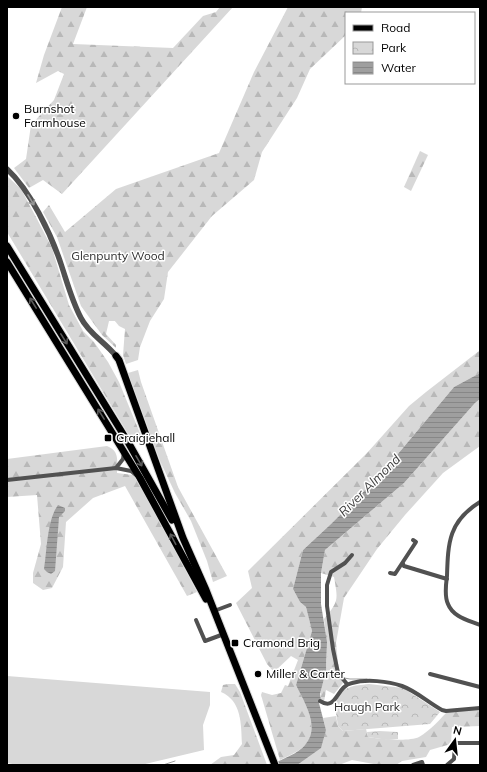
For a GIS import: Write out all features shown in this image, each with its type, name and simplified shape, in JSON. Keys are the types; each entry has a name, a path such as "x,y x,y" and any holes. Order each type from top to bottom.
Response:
{"main road":[{"path":"7,246 128,442 183,538"},
{"path":"7,262 140,478 201,591 214,611"},
{"path":"116,356 119,360 183,538 224,634 275,765"}],"street":[{"path":"7,169 30,198 52,242 74,303 82,319 94,335 111,349 116,356"},
{"path":"116,468 123,459 124,452"},
{"path":"7,480 64,472 116,468 131,471 140,478"},
{"path":"480,502 467,511 457,522 453,530 450,542 446,595 447,603 452,611 460,617 480,625"},
{"path":"390,573 395,574 403,564 416,542"},
{"path":"347,684 338,673 327,606 327,585 331,572 345,563 352,555"},
{"path":"403,564 404,566 447,579"},
{"path":"214,611 230,605"},
{"path":"196,620 205,641 224,634"},
{"path":"430,674 480,687"},
{"path":"320,701 329,705 333,703 347,684 369,681 401,686 446,711 480,708"},
{"path":"447,765 454,759 457,743 480,743"},
{"path":"413,765 422,762 423,765"}],"green space":[{"path":"62,7 87,7 73,44 173,48 203,16 216,12 220,7 233,7 62,194 43,180 29,188 14,168 26,159 31,125 54,100 64,74 58,71 36,83 44,55"},
{"name":"Glenpunty Wood","path":"288,7 362,7 361,12 345,12 345,36 310,69 297,98 262,152 254,180 212,216 168,272 164,299 150,321 140,347 138,360 126,364 123,355 125,329 119,326 115,321 109,321 106,334 116,345 116,348 102,335 81,306 57,237 43,212 49,205 65,232 116,189 219,153 254,72"},
{"path":"420,151 428,155 411,191 404,187"},
{"path":"7,176 21,189 52,248 69,305 83,331 94,342 108,362 119,382 142,438 133,442 7,232"},
{"path":"480,348 480,373 454,387 382,473 303,550 293,589 300,602 306,607 312,631 296,685 310,716 311,732 309,739 304,746 280,760 261,695 262,692 272,695 281,693 285,685 288,686 298,660 291,656 274,672 267,664 236,603 252,588 248,571 367,453 409,406 479,351"},
{"path":"138,370 178,487 227,576 213,582 207,561 191,521 175,493 160,461 128,373"},
{"path":"480,399 480,446 443,473 405,515 377,549 344,598 336,643 339,672 343,683 334,694 326,690 324,702 321,700 321,688 327,663 324,619 335,604 337,596 334,577 321,573 325,550 404,483"},
{"path":"107,446 116,454 117,473 133,475 139,482 197,592 187,596 125,486 93,498 66,522 63,567 52,588 43,590 33,583 33,573 41,544 37,495 7,497 7,459"},
{"path":"7,676 210,692 210,705 203,725 204,750 141,765 18,765 7,763"},
{"path":"235,684 240,692 267,765 210,765 221,757 234,755 242,744 237,707 228,696 221,692 223,685"},
{"name":"Haugh Park","path":"369,684 403,688 440,712 430,724 343,731 338,726 335,707 338,708 339,706 336,700 343,691 350,687"},
{"path":"480,708 480,726 452,727 451,744 430,750 426,757 402,761 396,765 379,765 352,760 339,765 296,765 326,730 323,718 336,716 338,726 343,731 366,729 368,737 402,740 419,737 450,709"},
{"path":"367,732 398,732 398,739 388,740 368,737"}],"water":[{"path":"480,373 480,399 404,483 325,550 321,573 321,604 327,642 326,671 320,694 321,700 319,703 326,730 321,748 297,765 270,765 302,748 310,738 310,715 296,685 312,631 306,607 300,602 293,589 303,550 382,473 454,387"},
{"path":"58,505 65,508 65,511 59,517 55,571 51,574 44,569 48,536 54,511"}],"waterway":[{"path":"326,671 338,676"},
{"path":"344,678 367,679"},
{"path":"163,765 175,761"}],"place":[{"name":"Burnshot Farmhouse","path":"16,116"},
{"name":"Craigiehall","path":"108,438"},
{"name":"Cramond Brig","path":"235,643"},
{"name":"Miller & Carter","path":"258,674"}],"water label":[{"name":"River Almond","path":"369,485"}]}
